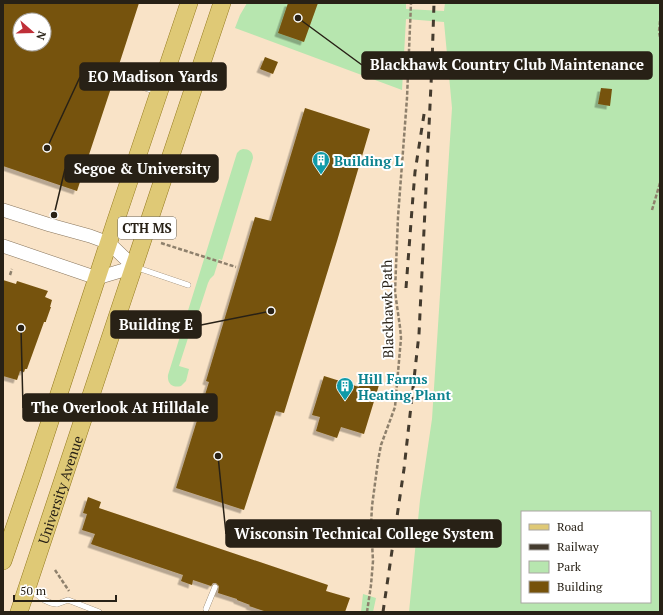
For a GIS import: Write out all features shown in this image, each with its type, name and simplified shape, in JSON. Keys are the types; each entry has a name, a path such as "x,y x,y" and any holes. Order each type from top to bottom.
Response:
{"main road":[{"name":"CTH MS","path":"3,561 189,3"},
{"name":"University Avenue","path":"19,612 222,3"},
{"path":"160,189 234,3"}],"street":[{"path":"3,210 109,243 134,267 97,278 3,246"},
{"path":"3,218 28,218"}],"lane":[{"path":"115,78 159,93"},
{"path":"134,267 188,285"},
{"path":"28,586 44,600 52,603 58,604 68,600 99,612"},
{"path":"206,609 215,587"}],"path":[{"name":"Blackhawk Path","path":"367,612 373,561 371,525 372,506 381,445 394,407 401,338 395,292 398,217 407,98 411,3"},
{"path":"660,21 660,37"},
{"path":"652,210 660,183"},
{"path":"161,243 236,267"},
{"path":"10,275 12,269"},
{"path":"55,570 73,596"}],"green space":[{"path":"247,3 406,3 406,9 444,11 445,3 660,3 660,612 409,612 420,500 432,419 452,108 444,22 406,19 402,90 235,28"},
{"path":"243,149 250,151 253,158 222,260 219,259 214,275 208,283 195,323 197,333 196,337 189,335 179,366 189,369 186,381 181,386 173,386 168,381 168,375 237,153"},
{"path":"363,594 376,598 373,612 361,612"}],"building":[{"path":"3,3 139,3 116,74 112,75 111,77 113,82 77,191 3,166"},
{"path":"288,3 318,3 304,42 278,33"},
{"path":"265,57 278,62 273,74 260,69"},
{"path":"601,88 612,89 610,106 598,104"},
{"path":"305,108 370,129 284,413 276,411 244,510 176,488 209,382 206,381 255,217 271,221"},
{"path":"3,280 16,284 17,281 48,291 45,297 52,300 46,322 44,322 27,369 25,369 24,372 20,371 17,380 3,376"},
{"name":"Hill Farms Heating Plant","path":"324,376 359,387 361,380 379,385 364,434 341,427 337,438 316,431 320,417 312,415"},
{"path":"88,497 101,502 99,508 328,585 326,591 350,598 345,612 267,612 249,606 250,605 237,599 218,593 219,586 216,583 213,583 211,586 193,580 192,585 181,581 183,575 91,544 95,534 82,530 87,514 83,513"}],"railway":[{"path":"383,612 404,469 419,334 434,3"},
{"path":"406,288 415,172 425,108"}],"place":[{"name":"Blackhawk Country Club Maintenance","path":"298,18"},
{"name":"EO Madison Yards","path":"47,148"},
{"name":"Building L","path":"321,175"},
{"name":"Segoe & University","path":"54,215"},
{"name":"Building E","path":"271,311"},
{"name":"The Overlook At Hilldale","path":"21,328"},
{"name":"Hill Farms Heating Plant","path":"345,401"},
{"name":"Wisconsin Technical College System","path":"218,456"}]}
